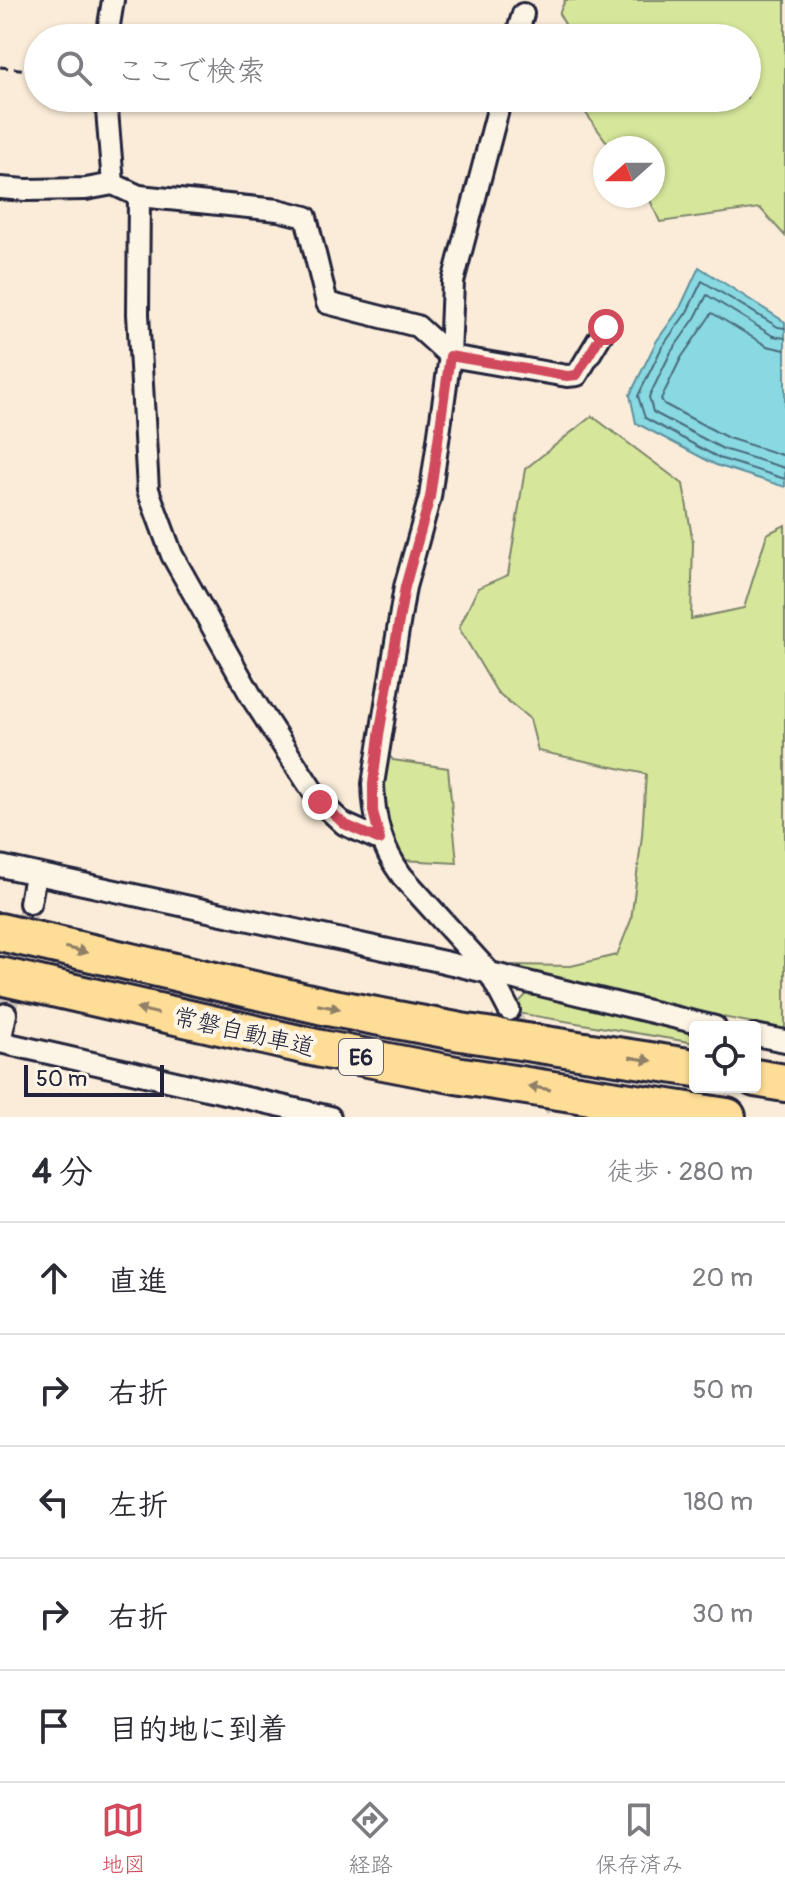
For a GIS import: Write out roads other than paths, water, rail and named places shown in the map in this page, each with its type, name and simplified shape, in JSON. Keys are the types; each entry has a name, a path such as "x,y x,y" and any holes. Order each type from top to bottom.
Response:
{"highway":[{"name":"常磐自動車道","path":"0,932 328,1007 461,1032 689,1067"},
{"name":"常磐自動車道","path":"0,976 321,1049 456,1075 727,1117"},
{"path":"761,1079 785,1083"}],"street":[{"path":"109,24 113,0"},
{"path":"520,24 523,14"},
{"path":"107,112 113,184"},
{"path":"497,112 453,282 450,356 430,497 405,587 379,735 373,811 380,840 402,876 489,972 509,1010"},
{"path":"0,188 86,189 113,184 139,196 278,210 306,217 327,303 417,326 450,356 567,376 577,375 606,327"},
{"path":"139,196 138,314 148,490 172,555 254,701 320,802 344,824 380,840"},
{"path":"0,866 489,972 690,1021"},
{"path":"30,903 35,875"},
{"path":"6,1014 0,1042 330,1117"},
{"path":"761,1036 785,1041"}],"water":[{"path":"699,267 785,322 785,487 716,465 636,423 630,395 656,342 680,308"}],"tunnel":[{"path":"6,1014 30,903"},
{"path":"509,1010 559,1117"}]}
